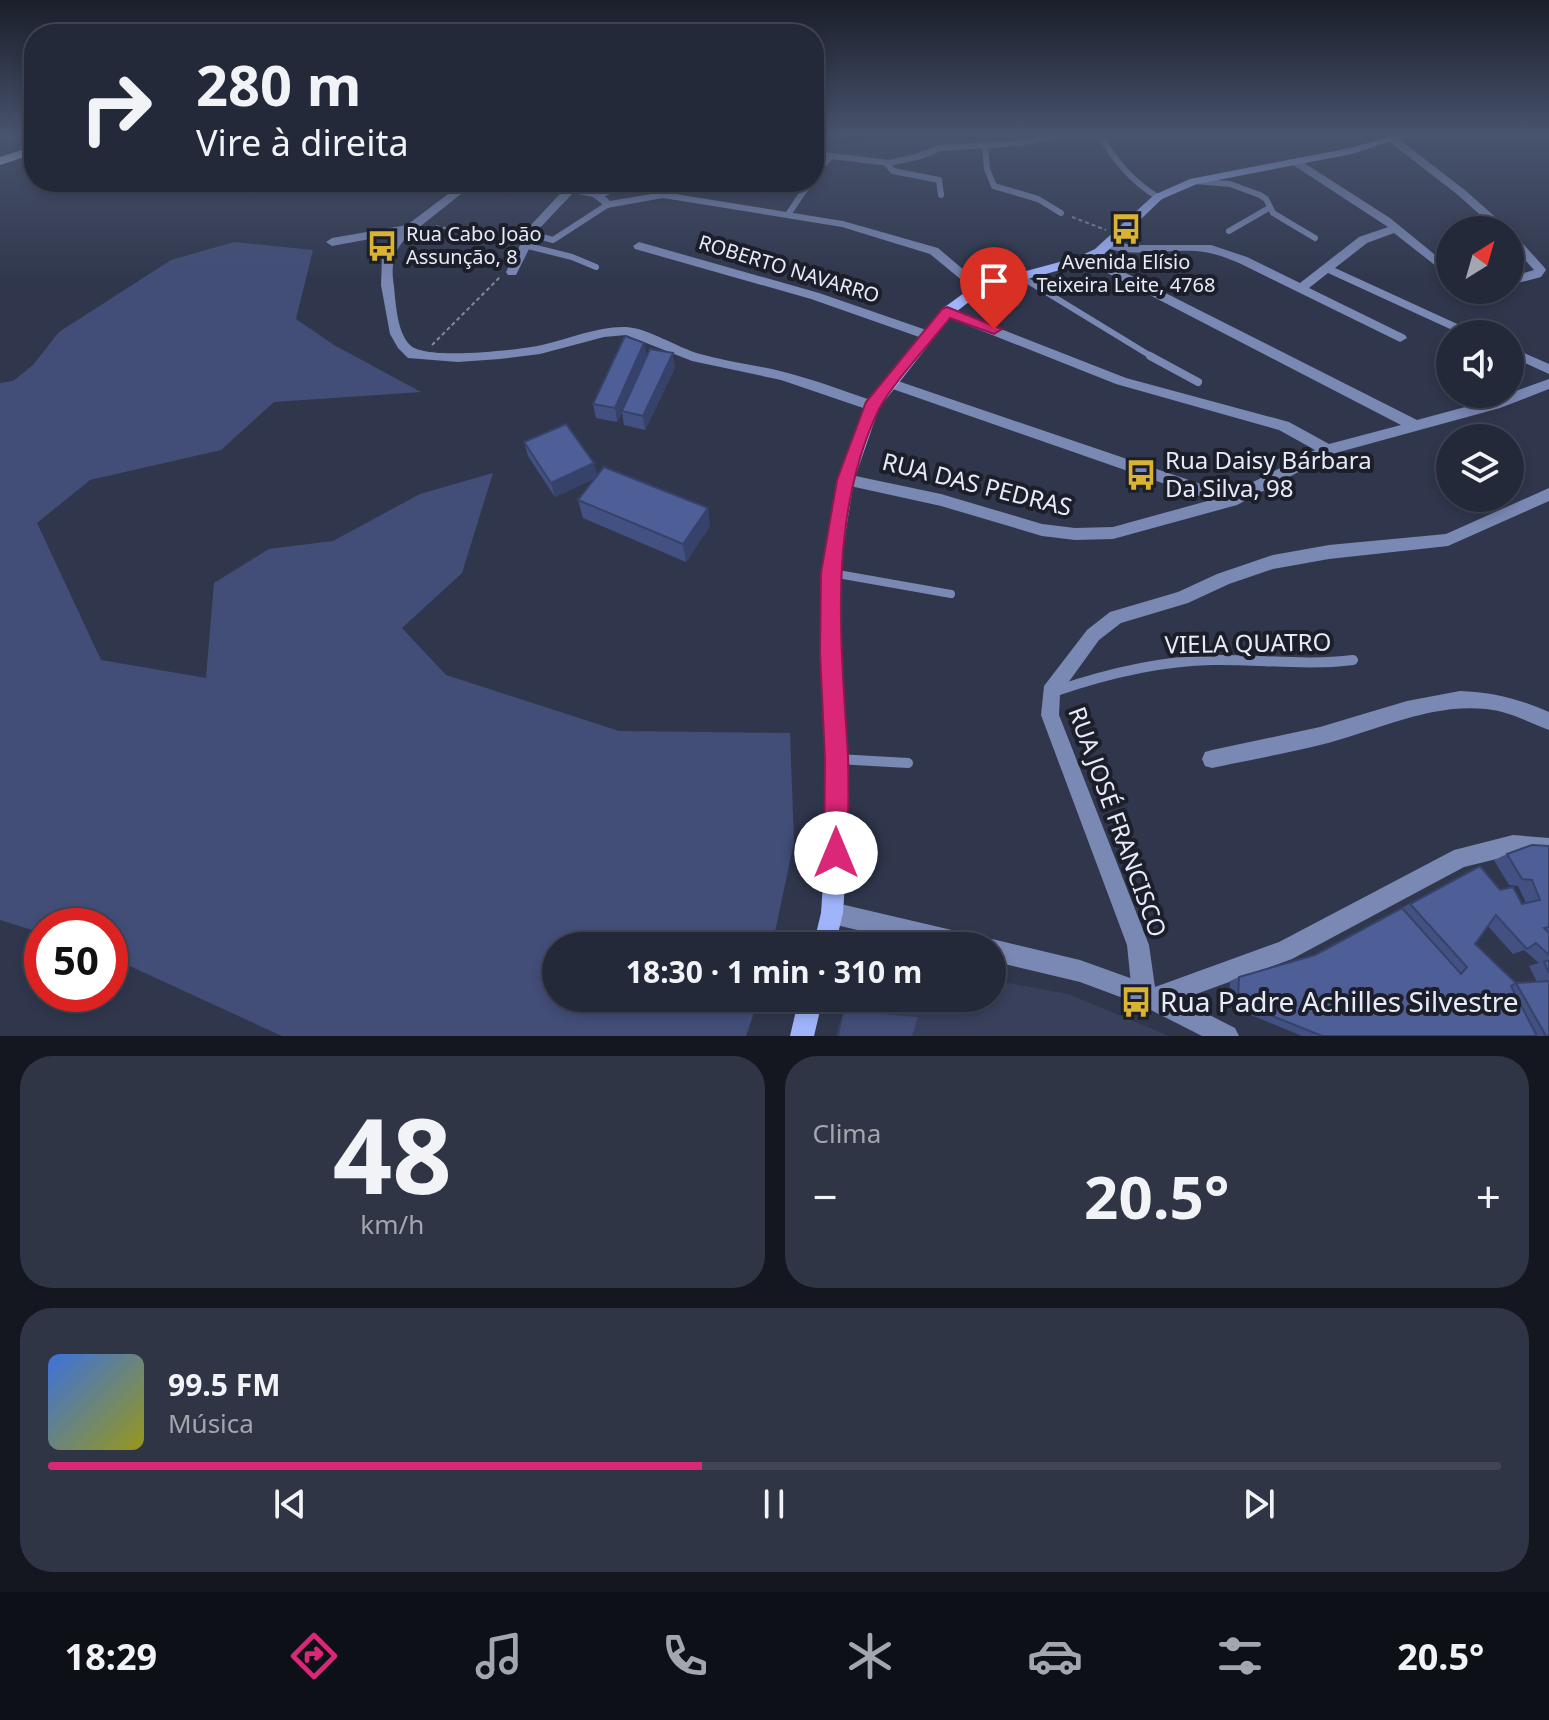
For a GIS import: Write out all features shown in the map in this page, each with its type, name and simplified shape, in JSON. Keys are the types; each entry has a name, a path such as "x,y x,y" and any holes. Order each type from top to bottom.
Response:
{"main road":[{"path":"827,932 832,913 837,759 830,653 831,573 846,480 872,406 947,312 979,288 1088,258 1113,240 1158,197 1186,184"},
{"path":"802,1036 808,1012"}],"street":[{"path":"1330,184 1397,228 1436,261"},
{"path":"1452,184 1488,216"},
{"path":"458,192 394,244 386,269 397,337 409,352 420,356 458,358 540,350 604,333 627,331 697,358 783,376 872,406"},
{"path":"512,272 528,240 568,192"},
{"path":"589,192 607,205 663,195 789,213 883,234 934,251 979,288"},
{"path":"597,195 606,192"},
{"path":"332,242 418,224"},
{"path":"1300,289 1363,240 1397,228"},
{"path":"1113,240 1155,250 1212,249 1243,260 1400,338"},
{"name":"ROBERTO NAVARRO","path":"639,246 815,296 927,335"},
{"path":"1524,250 1540,270 1524,277"},
{"path":"1088,258 1416,426"},
{"path":"1326,268 1441,320"},
{"path":"947,312 1121,381 1284,426 1327,450"},
{"path":"1524,357 1549,369"},
{"path":"889,383 1231,501"},
{"name":"RUA DAS PEDRAS","path":"846,480 941,500 1042,530 1075,534 1127,530 1231,501 1327,450 1495,404 1549,384"},
{"name":"RUA JOSÉ FRANCISCO","path":"1151,997 1138,945 1050,715 1051,692 1093,635 1116,617 1182,598 1223,579 1273,562 1329,552 1448,540 1549,494"},
{"path":"1212,759 1320,736 1438,701 1465,697 1500,703 1549,721"},
{"path":"1151,997 1284,951 1461,857 1513,845 1549,848"},
{"path":"832,913 913,932"},
{"path":"1006,953 1080,971 1151,997 1227,1036"}],"lane":[{"path":"940,184 941,195"},
{"path":"993,184 1038,199 1061,213"},
{"path":"1139,184 1158,197"},
{"path":"1220,184 1241,187 1264,197 1269,208 1315,238"},
{"path":"789,213 803,192"},
{"path":"528,240 553,240 607,205"},
{"path":"1229,231 1269,208"},
{"path":"528,240 596,267"},
{"path":"1018,275 1101,328 1198,382"},
{"path":"831,573 951,594"},
{"name":"VIELA QUATRO","path":"1051,692 1108,675 1178,662 1334,664 1353,660"},
{"path":"837,759 908,763"}],"path":[{"path":"1061,213 1113,240"},
{"path":"418,224 528,240"},
{"path":"420,356 503,274 512,272"}],"shaded area":[{"path":"234,242 313,250 296,319 334,345 421,392 274,402 221,450 90,480 37,523 101,660 206,678 214,583 269,549 333,541 420,494 493,473 462,573 402,628 446,675 619,731 790,733 794,842 775,932 542,932 542,1012 754,1012 746,1036 282,1036 128,965 128,908 24,908 24,927 0,920 0,383 13,381 33,365 59,332 171,260"},
{"path":"1006,983 1068,994 1169,1036 836,1036 843,1012 1006,1012"},
{"path":"844,1012 918,1017 912,1036 839,1036"}],"building":[{"path":"625,336 644,343 615,408 593,404"},
{"path":"650,349 673,353 643,416 622,411"},
{"path":"566,424 594,463 551,483 524,442"},
{"path":"604,467 708,508 683,544 578,500"},
{"path":"1532,845 1549,846 1549,927 1544,928 1549,933 1549,955 1536,943 1527,949 1496,915 1475,944 1516,983 1511,986 1537,1036 1322,1036 1238,1002 1239,977 1315,955 1402,908 1461,974 1467,967 1410,904 1480,866 1500,890 1513,887 1522,904 1540,900 1532,880 1522,879 1507,854"},
{"path":"1549,981 1549,1036 1546,1036 1516,983"}],"place":[{"name":"Avenida Elísio Teixeira Leite, 4768","path":"1126,229"},
{"name":"Rua Cabo João Assunção, 8","path":"382,246"},
{"name":"Rua Daisy Bárbara Da Silva, 98","path":"1141,475"},
{"name":"Rua Padre Achilles Silvestre","path":"1136,1002"}],"route":[{"path":"836,853 837,759 830,653 831,573 846,480 872,406 947,312 994,329"}]}
